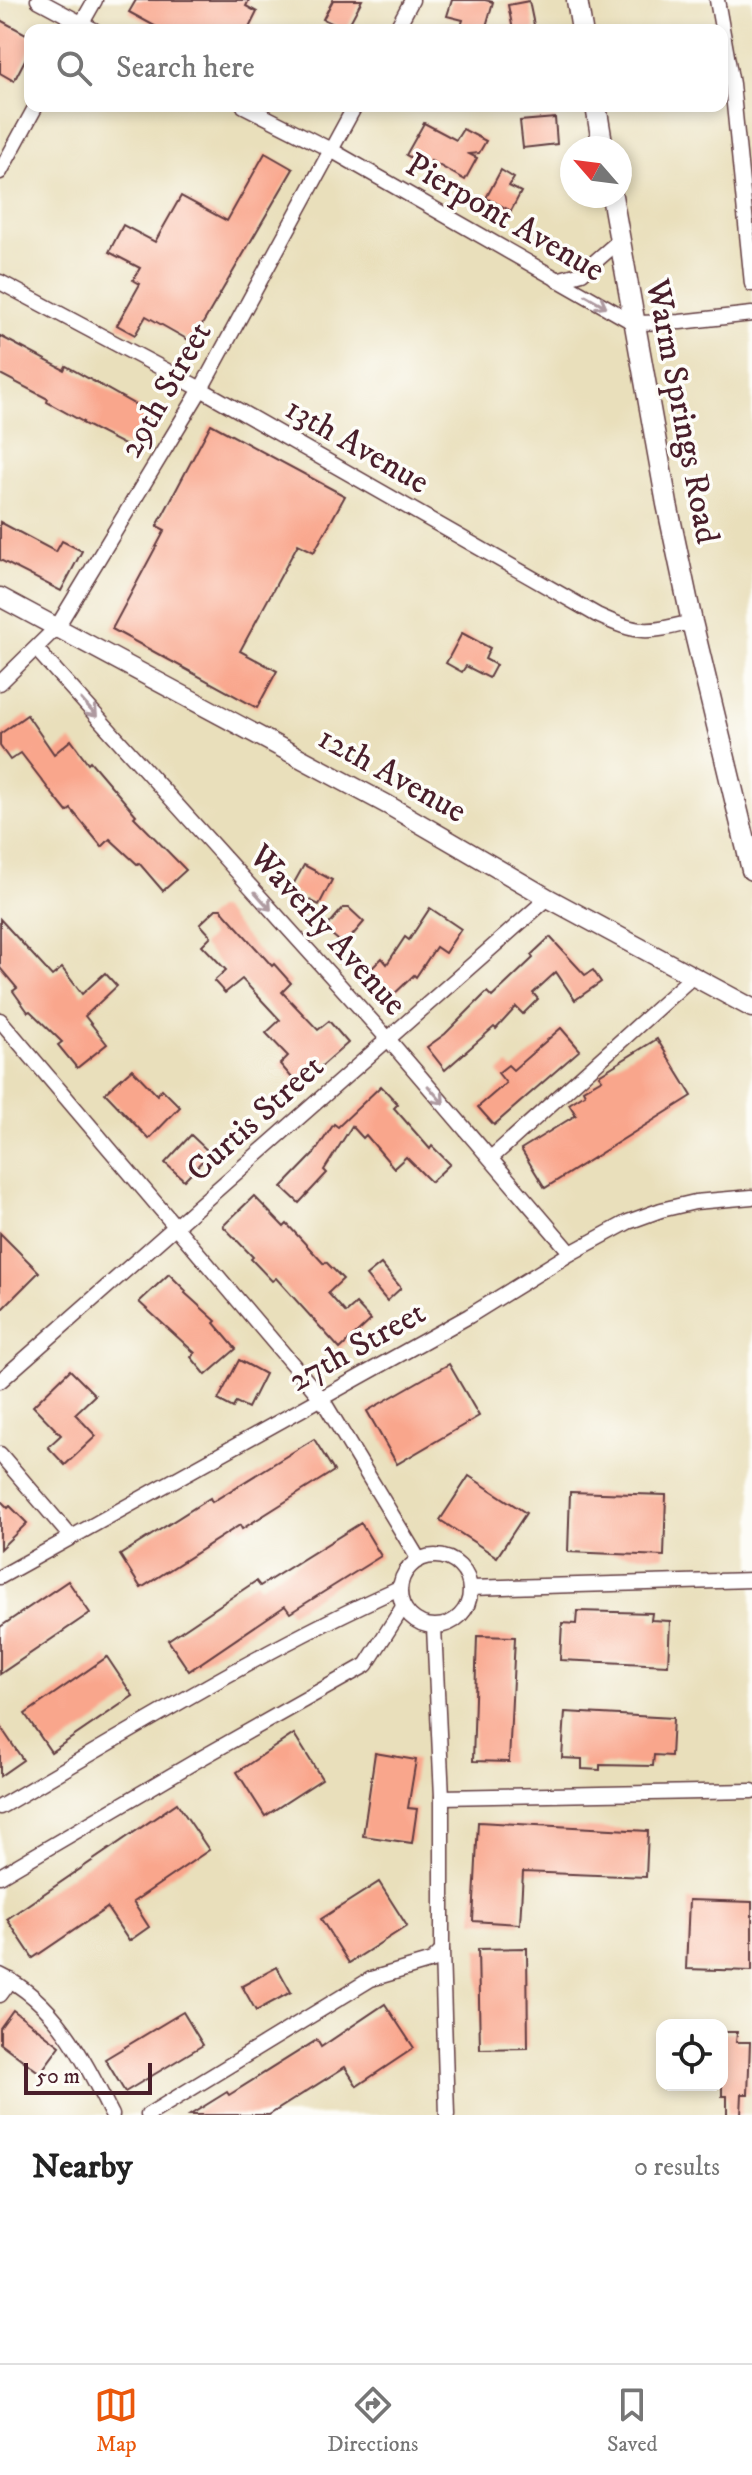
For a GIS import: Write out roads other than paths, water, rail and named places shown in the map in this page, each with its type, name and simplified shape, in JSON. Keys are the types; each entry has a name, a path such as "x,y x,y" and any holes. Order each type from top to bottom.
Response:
{"main road":[{"path":"577,0 581,24"},
{"path":"597,112 601,136"},
{"name":"Warm Springs Road","path":"614,208 692,622 752,870"}],"street":[{"path":"38,0 78,24"},
{"path":"86,24 95,0"},
{"path":"399,24 412,0"},
{"path":"717,0 721,24"},
{"path":"728,62 752,284"},
{"path":"0,172 33,112"},
{"name":"Pierpont Avenue","path":"256,112 331,150 634,323"},
{"name":"29th Street","path":"0,683 57,627 201,389 352,112"},
{"path":"557,280 582,273 620,240"},
{"name":"13th Avenue","path":"0,282 201,389 597,615 623,627 649,632 692,622"},
{"path":"634,323 680,322 752,314"},
{"name":"12th Avenue","path":"0,597 388,805 548,898 752,1008"},
{"name":"Waverly Avenue","path":"37,650 388,1039 571,1253"},
{"name":"Curtis Street","path":"0,1381 548,898"},
{"path":"491,1158 692,977"},
{"path":"0,1020 322,1399 419,1560"},
{"name":"27th Street","path":"0,1577 469,1316 628,1222 661,1210 726,1198 752,1197"},
{"path":"0,1454 71,1537"},
{"path":"429,1556 441,1556 461,1567 470,1588 469,1600 456,1619 434,1627 416,1621 403,1607 399,1588 409,1567 429,1556"},
{"path":"470,1588 752,1580"},
{"path":"0,1807 336,1616 399,1588"},
{"path":"0,1876 366,1665 403,1607"},
{"path":"434,1627 442,1797 442,1951 447,2115"},
{"path":"442,1797 752,1791"},
{"path":"148,2115 371,1979 432,1961 442,1951"},
{"path":"0,1995 6,1977 40,2002 76,2045 112,2115"}]}
